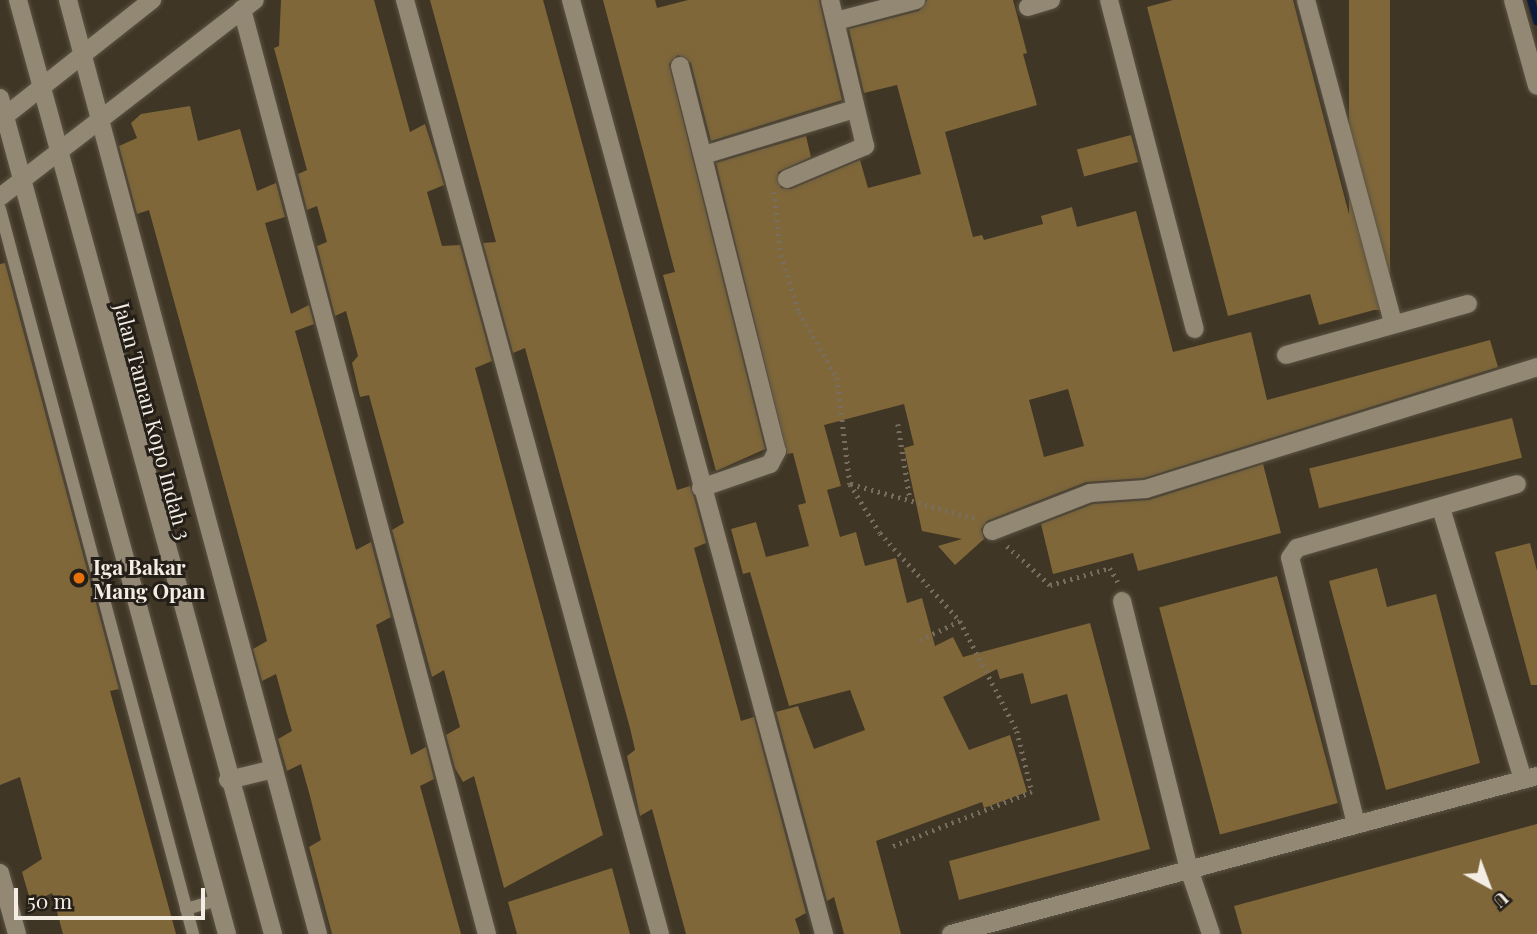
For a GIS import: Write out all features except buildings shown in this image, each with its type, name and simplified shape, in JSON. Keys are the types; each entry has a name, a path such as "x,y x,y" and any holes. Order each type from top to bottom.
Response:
{"street":[{"name":"Jalan Taman Kopo Indah 3","path":"18,0 228,780 273,934"},
{"path":"68,0 318,934"},
{"path":"2,118 152,0"},
{"path":"405,0 660,934"},
{"path":"571,0 701,488 824,934"},
{"path":"787,179 863,150 830,0"},
{"path":"836,21 916,0"},
{"path":"1028,7 1051,0"},
{"path":"1109,0 1195,329"},
{"path":"1306,0 1393,323"},
{"path":"1513,0 1537,86"},
{"path":"0,197 248,5 487,934"},
{"path":"680,66 777,451 770,464 701,488"},
{"path":"0,98 2,118 22,180 227,934"},
{"path":"704,155 854,108"},
{"path":"1286,355 1468,304"},
{"path":"992,531 1090,493 1146,489 1537,367"},
{"path":"1356,824 1290,558 1297,548 1517,484"},
{"path":"951,934 1530,778 1441,508"},
{"path":"1122,601 1189,869 1211,934"},
{"path":"228,780 274,769"},
{"path":"0,873 17,934"}],"lane":[{"path":"0,209 193,934"},
{"path":"186,909 217,900"}],"path":[{"path":"787,179 773,199 781,255 810,339 836,378 850,484 880,533 960,621 1017,732 1032,792 892,847"},
{"path":"898,424 910,499"},
{"path":"850,484 962,513 992,531 1050,585 1113,569 1122,601"},
{"path":"920,640 960,621"}],"waterway":[{"path":"1531,0 1537,21"}],"place":[{"name":"Iga Bakar Mang Opan","path":"79,578"}]}
